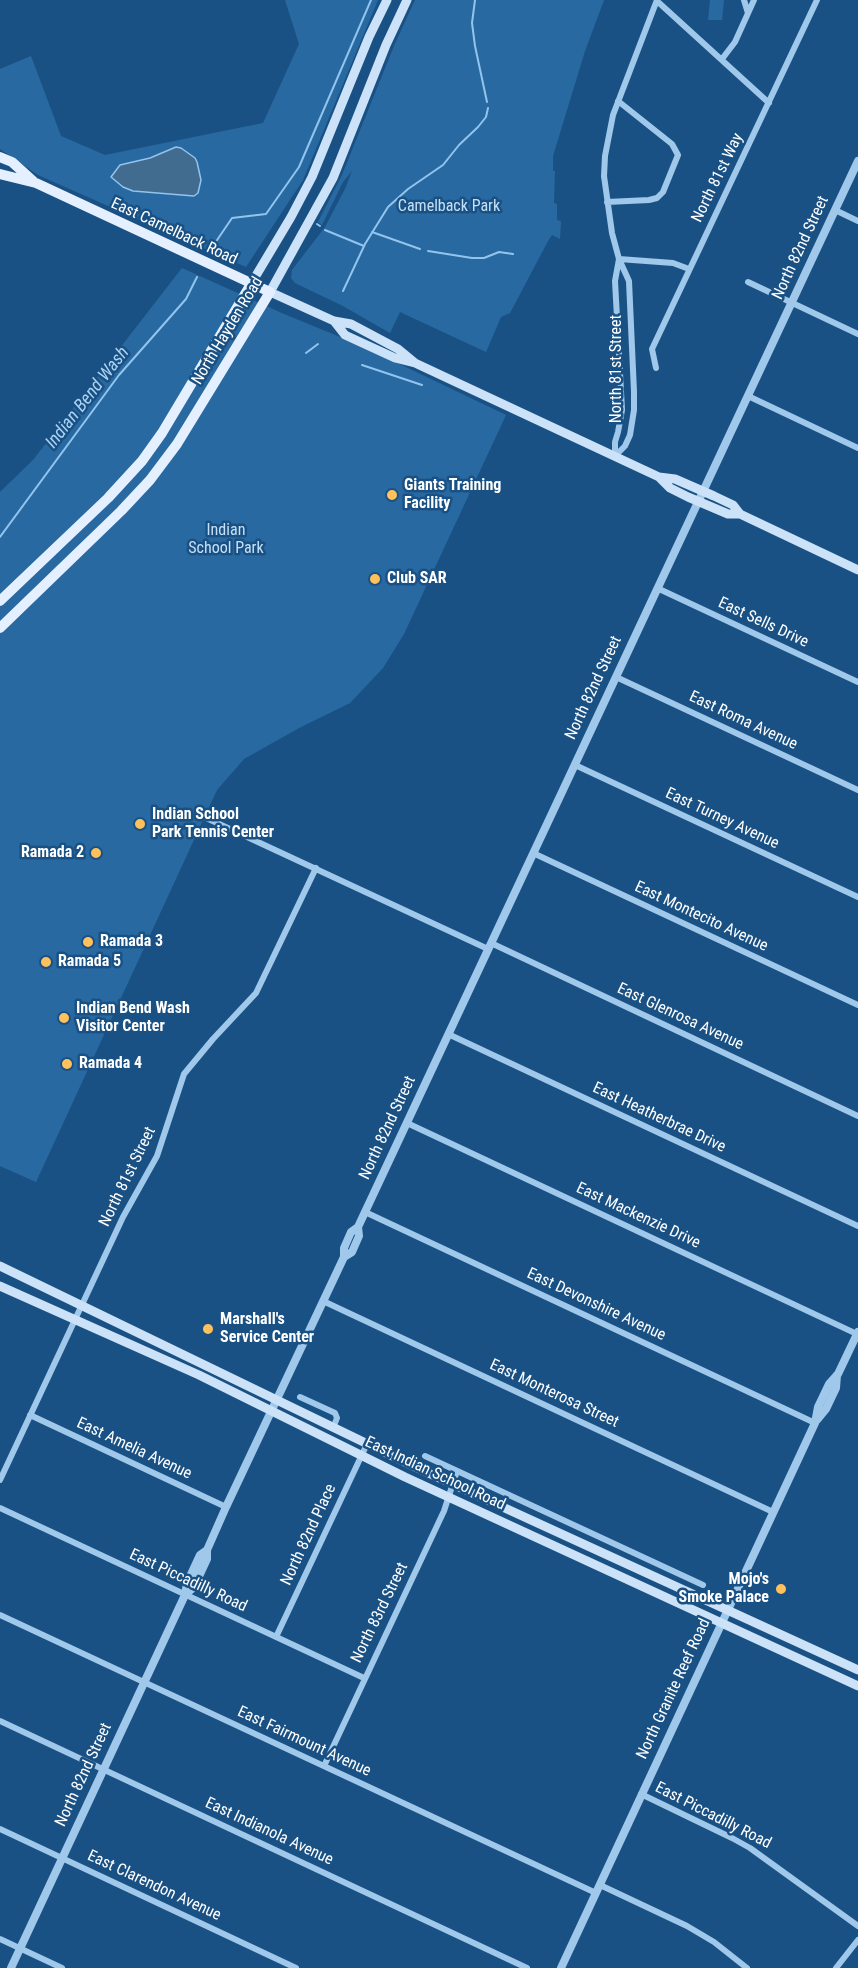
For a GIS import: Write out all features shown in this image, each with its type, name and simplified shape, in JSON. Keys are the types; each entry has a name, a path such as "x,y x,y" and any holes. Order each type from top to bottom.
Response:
{"main road":[{"name":"North Hayden Road","path":"0,601 108,498 142,461 162,434 291,217 312,177 369,37 387,0"},
{"name":"North Hayden Road","path":"0,628 126,506 150,480 177,444 270,292 333,178 386,45 407,0"},
{"name":"East Camelback Road","path":"0,157 12,162 36,183"},
{"name":"East Camelback Road","path":"0,174 36,183 334,321 345,335 395,358 415,363 615,456 659,477 670,488 701,496 728,514 740,514 858,570"},
{"name":"East Indian School Road","path":"0,1266 333,1428 858,1670"},
{"name":"East Indian School Road","path":"0,1286 199,1375 448,1497 858,1686"}],"street":[{"path":"657,0 769,104"},
{"name":"North 81st Street","path":"615,456 625,446 630,435 634,410 629,281 619,259 612,233 607,202 605,156 608,134 618,101 657,0"},
{"path":"744,0 748,13"},
{"path":"722,59 735,42 754,0"},
{"name":"North 81st Way","path":"656,368 652,349 817,0"},
{"path":"607,202 657,198 663,192 678,155 672,144 618,101"},
{"name":"North 82nd Street","path":"11,1968 185,1595 194,1587 207,1559 207,1550 226,1507 344,1257 344,1248 351,1232 358,1227 407,1124 858,161"},
{"path":"835,210 858,221"},
{"path":"619,259 673,263 689,269"},
{"name":"North 81st Street","path":"615,456 615,442 622,410 615,281 619,259"},
{"path":"748,282 858,334"},
{"path":"748,396 858,448"},
{"name":"East Sells Drive","path":"657,588 858,682"},
{"name":"East Roma Avenue","path":"616,678 858,790"},
{"name":"East Turney Avenue","path":"575,765 858,897"},
{"name":"East Glenrosa Avenue","path":"202,816 858,1116"},
{"name":"East Montecito Avenue","path":"533,853 858,1005"},
{"name":"North 81st Street","path":"0,1480 123,1217 157,1156 184,1074 256,993 316,868"},
{"name":"East Heatherbrae Drive","path":"448,1035 858,1226"},
{"name":"East Mackenzie Drive","path":"407,1124 857,1333"},
{"name":"East Devonshire Avenue","path":"365,1212 815,1423"},
{"name":"East Monterosa Street","path":"323,1301 773,1512"},
{"name":"North Granite Reef Road","path":"561,1968 815,1423 818,1407 857,1333"},
{"path":"300,1397 335,1413 337,1418 333,1428"},
{"name":"East Amelia Avenue","path":"30,1415 226,1507"},
{"name":"North 82nd Place","path":"276,1637 367,1444"},
{"name":"East Indian School Road","path":"425,1456 703,1585"},
{"name":"North 83rd Street","path":"324,1766 444,1511 457,1470"},
{"name":"East Piccadilly Road","path":"0,1508 364,1678"},
{"path":"686,1592 692,1580"},
{"name":"East Fairmount Avenue","path":"0,1615 324,1766 598,1889 687,1926 714,1942 747,1968"},
{"name":"East Indianola Avenue","path":"0,1721 527,1968"},
{"name":"East Piccadilly Road","path":"641,1794 750,1848 858,1926"},
{"name":"East Clarendon Avenue","path":"0,1829 296,1968"},
{"path":"0,1939 62,1968"},
{"path":"836,1968 858,1940"}],"green space":[{"path":"285,0 378,0 303,180 246,267 38,175 0,149 0,69 31,56 61,136 105,155 263,123 299,44"},
{"name":"Camelback Park","path":"415,0 604,0 585,51 553,156 554,203 557,204 557,220 561,221 560,239 552,235 548,241 510,313 501,317 486,352 400,312 390,333 343,306 295,283 291,278 292,270 325,227 345,189 352,171 343,182 322,225 318,222 342,175"},
{"path":"710,0 724,0 722,20 708,20"},
{"name":"Indian School Park","path":"182,268 362,346 506,415 404,634 383,668 350,703 244,759 217,790 36,1182 0,1166 0,492 33,460"}],"shaded area":[{"path":"176,147 195,158 197,162 201,180 198,193 194,196 133,191 123,187 111,177 120,165 150,158"}],"waterway":[{"name":"Indian Bend Wash","path":"211,249 232,218 266,214 299,167 371,0"},
{"path":"475,0 472,23 487,102"},
{"path":"343,291 365,244 388,207 408,189 443,165 486,117 488,108"},
{"path":"325,230 364,246"},
{"path":"372,232 420,249"},
{"path":"428,251 472,258 484,258 499,252 513,254"},
{"name":"Indian Bend Wash","path":"0,537 119,375 186,299 197,277"},
{"path":"306,353 318,344"},
{"path":"362,365 422,385"}],"place":[{"name":"Giants Training Facility","path":"392,495"},
{"name":"Club SAR","path":"375,579"},
{"name":"Indian School Park Tennis Center","path":"140,824"},
{"name":"Ramada 2","path":"96,853"},
{"name":"Ramada 3","path":"88,942"},
{"name":"Ramada 5","path":"46,962"},
{"name":"Indian Bend Wash Visitor Center","path":"64,1018"},
{"name":"Ramada 4","path":"67,1064"},
{"name":"Marshall's Service Center","path":"208,1329"},
{"name":"Mojo's Smoke Palace","path":"781,1589"}]}
